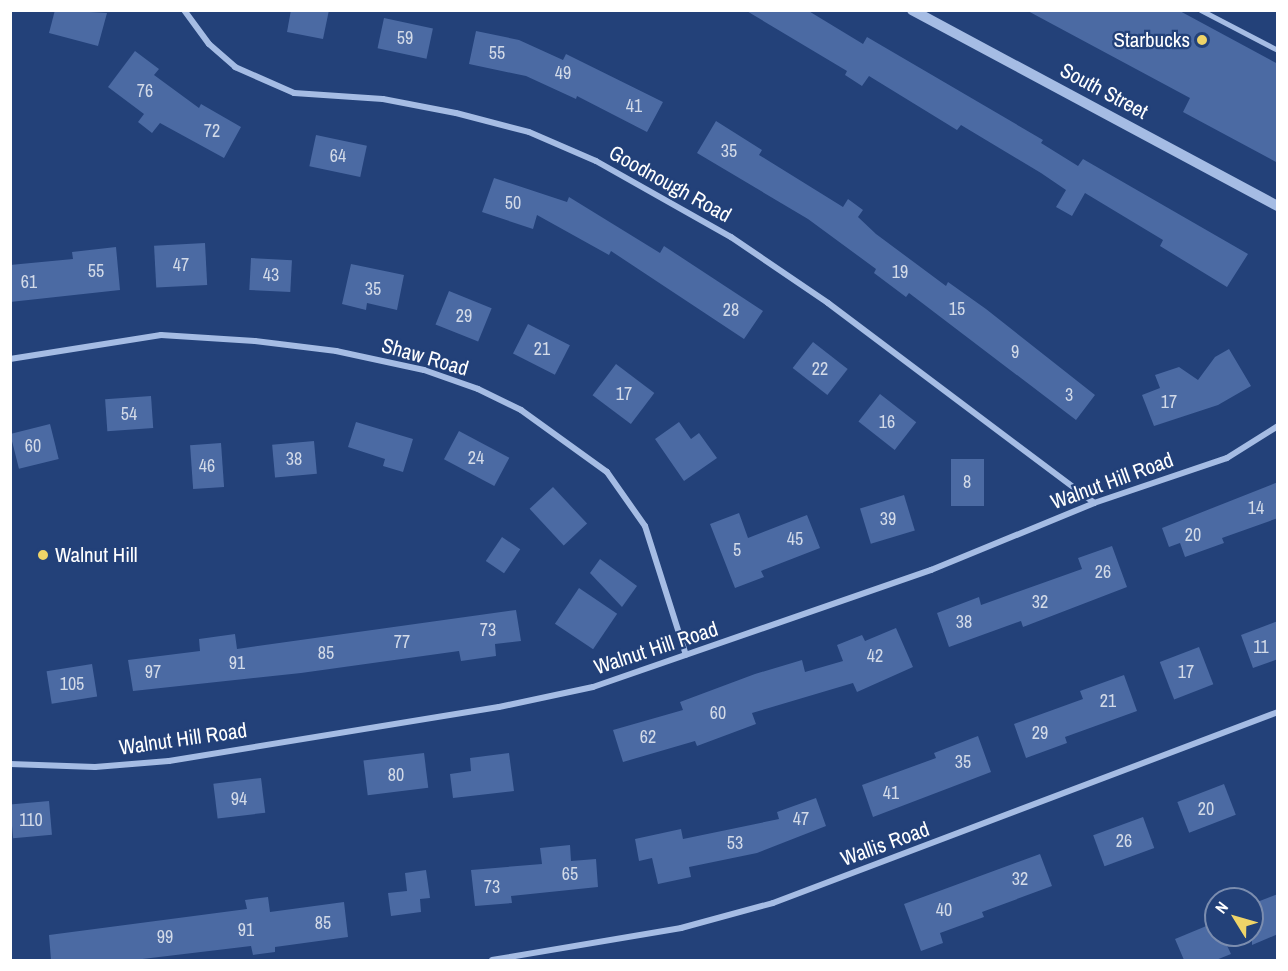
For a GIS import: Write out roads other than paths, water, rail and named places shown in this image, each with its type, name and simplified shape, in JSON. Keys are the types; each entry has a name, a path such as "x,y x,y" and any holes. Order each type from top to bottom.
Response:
{"street":[{"name":"Goodnough Road","path":"184,10 208,44 235,67 294,93 383,99 456,113 530,132 596,161 731,237 828,303 1071,482 1094,503"},
{"name":"South Street","path":"912,10 1278,206"},
{"name":"Shaw Road","path":"10,359 160,335 255,341 336,351 424,370 478,389 521,410 608,472 645,526 686,655"},
{"name":"Walnut Hill Road","path":"10,764 95,767 169,761 499,707 593,687 931,570 1094,503 1227,458 1278,426"},
{"name":"Wallis Road","path":"492,960 681,928 773,903 1278,712"}],"lane":[{"path":"1201,10 1278,50"}],"place":[{"name":"Starbucks","path":"1202,40"},
{"name":"Walnut Hill","path":"43,555"}]}
